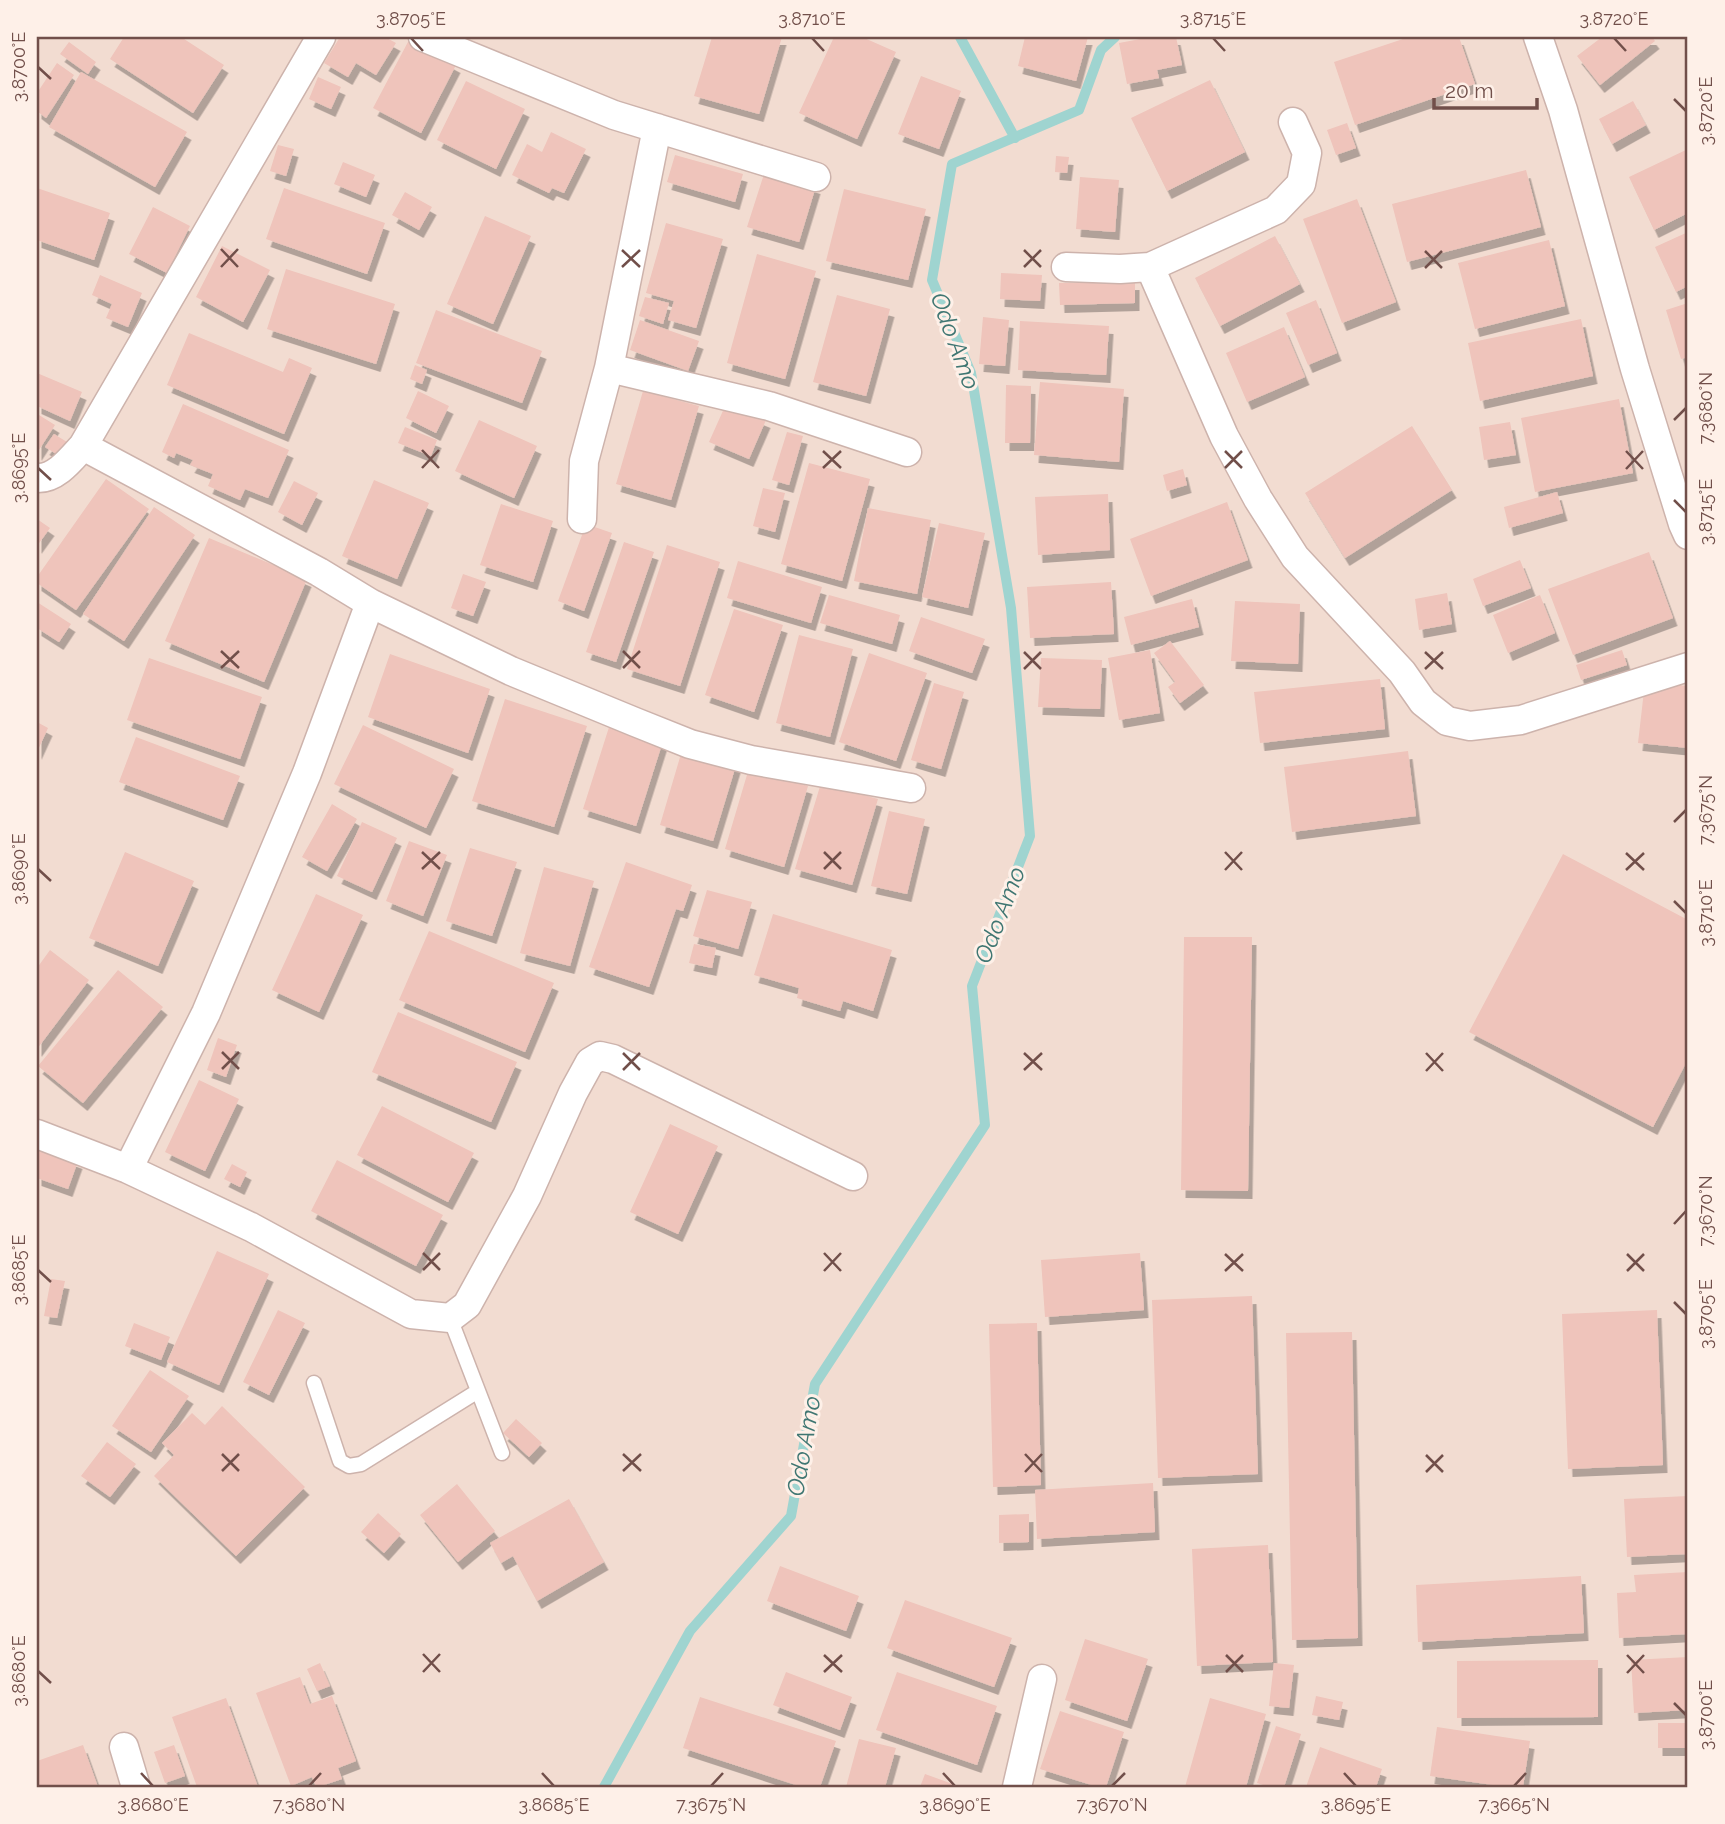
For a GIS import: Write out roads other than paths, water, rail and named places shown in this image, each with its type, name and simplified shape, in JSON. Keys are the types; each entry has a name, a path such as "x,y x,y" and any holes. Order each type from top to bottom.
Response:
{"street":[{"path":"37,478 43,478 63,467 83,446 321,37"},
{"path":"423,37 614,115 816,177"},
{"path":"1538,37 1563,110 1635,369 1688,536"},
{"path":"1066,267 1150,267 1276,210 1301,184 1303,174 1307,153 1293,122"},
{"path":"582,519 584,461 609,368 657,128"},
{"path":"1150,267 1224,436 1258,499 1295,557 1357,621 1402,672 1423,702 1447,721 1470,726 1521,720 1688,667"},
{"path":"609,368 769,406 907,452"},
{"path":"83,446 319,572 370,603 511,671 690,744 751,760 911,789"},
{"path":"128,1169 211,1000 307,773 370,603"},
{"path":"37,1133 128,1169 251,1227 411,1314 450,1318 467,1305 527,1196 573,1093 590,1062 600,1056 613,1059 853,1176"},
{"path":"1017,1787 1042,1679"},
{"path":"124,1747 136,1787"}],"lane":[{"path":"450,1318 502,1453"},
{"path":"314,1383 340,1461 349,1466 361,1464 478,1391"}],"waterway":[{"path":"960,37 1015,138"},
{"name":"Odo Amo","path":"604,1787 690,1631 791,1516 815,1384 985,1125 972,986 1030,836 1011,608 971,373 932,280 952,164 1079,110 1101,50 1115,37"}]}
